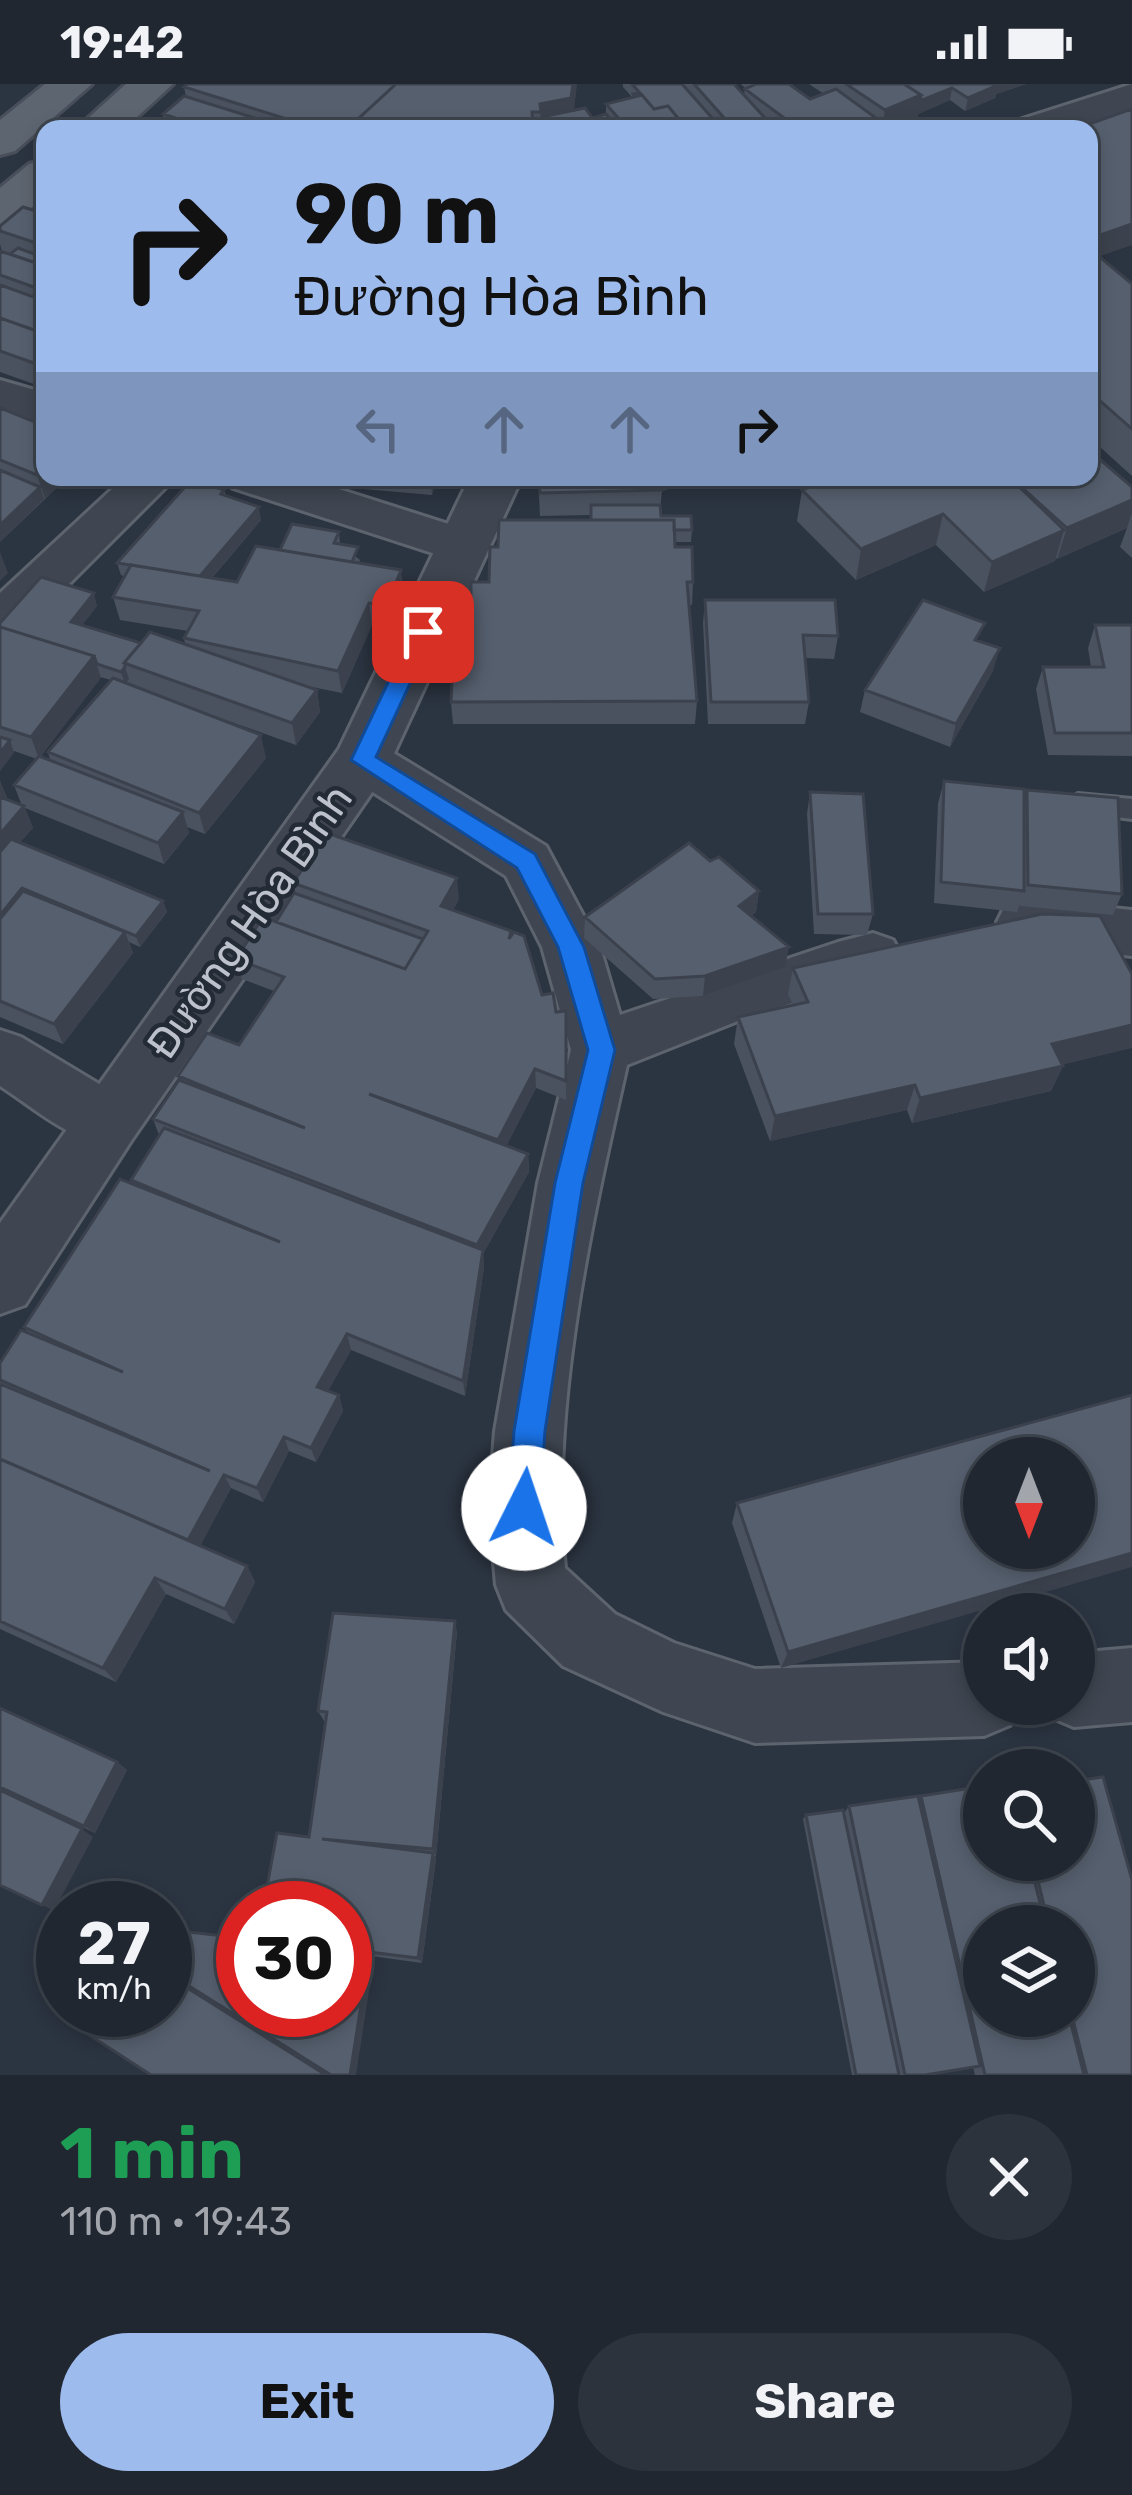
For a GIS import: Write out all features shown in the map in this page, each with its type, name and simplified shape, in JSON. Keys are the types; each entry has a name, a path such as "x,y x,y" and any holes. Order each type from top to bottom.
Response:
{"main road":[{"path":"0,142 71,84"},
{"path":"109,120 152,84"},
{"path":"0,211 36,181"}],"street":[{"path":"1060,120 1132,95"},
{"path":"0,394 36,406"},
{"path":"0,622 144,486"},
{"path":"277,486 463,547"},
{"name":"Đường Hòa Bình","path":"0,1282 107,1121 363,760 492,486"},
{"path":"363,760 526,861 571,947 602,1050 569,1183 529,1431 524,1508 532,1585 589,1640 663,1676 755,1706 963,1700"},
{"path":"602,1050 684,1012 791,976 1015,921 1132,933"},
{"path":"0,1055 107,1121"},
{"path":"1095,1688 1132,1685"}],"lane":[{"path":"1060,798 1084,806 1132,809"}],"building":[{"path":"396,84 357,120 290,120 184,87"},
{"path":"396,84 573,84 571,98 540,104 541,112 532,112 532,120 357,120"},
{"path":"632,84 682,84 714,120 680,120 668,106 654,109 642,95 633,94 640,93"},
{"path":"694,84 734,84 767,120 726,120"},
{"path":"756,84 789,84 810,99 836,89 876,118 787,120 745,89"},
{"path":"846,84 904,84 921,95 885,110"},
{"path":"904,84 998,85 968,98 952,88 920,101 921,95"},
{"path":"642,95 654,109 668,106 680,120 620,120 606,104"},
{"path":"184,96 261,120 181,120 163,114"},
{"path":"585,108 594,120 549,120 546,116"},
{"path":"1132,109 1132,224 1098,236 1098,121"},
{"path":"23,207 36,211 36,243 0,231"},
{"path":"18,248 36,255 36,263 10,254"},
{"path":"0,251 36,263 36,288 0,275"},
{"path":"1098,256 1132,284 1132,429 1098,399"},
{"path":"0,285 36,298 36,331 0,318"},
{"path":"0,318 36,331 36,364 0,351"},
{"path":"0,408 36,422 36,475 0,460"},
{"path":"1098,458 1132,487 1132,500 1067,528 1020,486 1098,486"},
{"path":"0,470 40,487 0,525"},
{"path":"186,486 212,486 224,490 221,494 259,507 200,576 117,563"},
{"path":"540,486 661,486 662,490 540,493"},
{"path":"812,486 1018,486 1064,530 992,562 943,514 861,549 802,490"},
{"path":"591,505 660,505 661,516 691,516 692,530 674,530 674,520 591,520"},
{"path":"499,520 674,520 675,547 692,547 693,582 687,582 697,701 451,702 453,660 471,660 471,582 489,582 490,547 498,547"},
{"path":"292,524 339,532 334,543 358,547 352,562 280,550"},
{"path":"256,546 401,570 387,605 369,603 338,671 184,638 199,611 113,597 131,565 237,582"},
{"path":"41,577 94,593 71,622 141,643 121,672 97,664 94,656 0,627"},
{"path":"705,600 835,600 838,636 803,635 809,702 711,702"},
{"path":"923,600 985,623 975,640 1000,648 956,724 865,690"},
{"path":"1095,625 1132,625 1132,733 1055,733 1043,667 1104,667"},
{"path":"0,627 94,656 31,737 0,727"},
{"path":"150,632 317,690 292,723 124,663"},
{"path":"113,678 261,735 199,813 48,752"},
{"path":"39,756 183,812 158,843 14,785"},
{"path":"944,781 1024,789 1024,891 941,882"},
{"path":"1027,790 1118,798 1122,894 1028,885"},
{"path":"810,792 863,794 873,914 818,914"},
{"path":"0,797 24,806 0,834"},
{"path":"327,833 457,878 441,906 511,931 509,939 514,932 524,936 542,995 553,993 556,1012 566,1011 566,1081 535,1069 498,1140 369,1094 528,1154 477,1245 153,1119 179,1080 305,1128 178,1076 207,1033 239,1045 284,977 236,959 263,917 405,969 428,931 293,883"},
{"path":"11,839 163,901 136,936 22,888 0,915 0,852"},
{"path":"689,843 710,861 719,857 759,891 739,906 789,947 705,976 655,979 585,917"},
{"path":"23,891 125,932 54,1024 0,1001 0,919"},
{"path":"294,893 423,939 405,969 276,922"},
{"path":"1042,914 1100,916 1132,974 1132,1025 1052,1044 1063,1066 920,1098 915,1085 775,1116 738,1017 808,1002 793,968"},
{"path":"164,1128 483,1250 463,1381 347,1334 317,1387 339,1395 311,1448 284,1437 257,1488 224,1475 188,1540 0,1459 0,1384 210,1471 0,1380 0,1363 21,1330 123,1372 24,1327 120,1179 280,1242 131,1180"},
{"path":"1132,1395 1132,1553 1095,1564 1095,1437 978,1437"},
{"path":"963,1441 963,1569 1076,1569 993,1593 963,1593 963,1602 788,1652 737,1503"},
{"path":"0,1459 247,1566 225,1609 155,1578 103,1668 0,1621"},
{"path":"333,1613 455,1621 433,1849 322,1839 433,1853 418,1958 372,1952 372,1881 268,1881 277,1833 309,1837 327,1712 318,1711"},
{"path":"0,1708 117,1762 84,1826 0,1787"},
{"path":"1103,1777 1132,1880 1132,2075 1087,2075 1077,2037 1095,2037 1095,1905 1044,1905 1038,1881 1095,1881 1095,1778"},
{"path":"963,1789 963,1881 1034,1881 1041,1905 963,1905 963,1979 921,1796"},
{"path":"0,1790 82,1829 55,1881 36,1881 36,1902 0,1885"},
{"path":"918,1796 963,1992 963,2037 973,2037 980,2066 905,2075 849,1806"},
{"path":"843,1810 899,2075 856,2075 806,1815"},
{"path":"192,1932 216,1935 216,2003 192,1988"},
{"path":"192,1991 216,2006 216,2037 265,2037 326,2075 151,2075 92,2037 192,2037"},
{"path":"270,2037 356,2037 350,2075 331,2075"},
{"path":"976,2037 1074,2037 1084,2075 985,2075"}],"route":[{"path":"423,632 363,760 526,861 571,947 602,1050 569,1183 529,1431 524,1508"}]}
